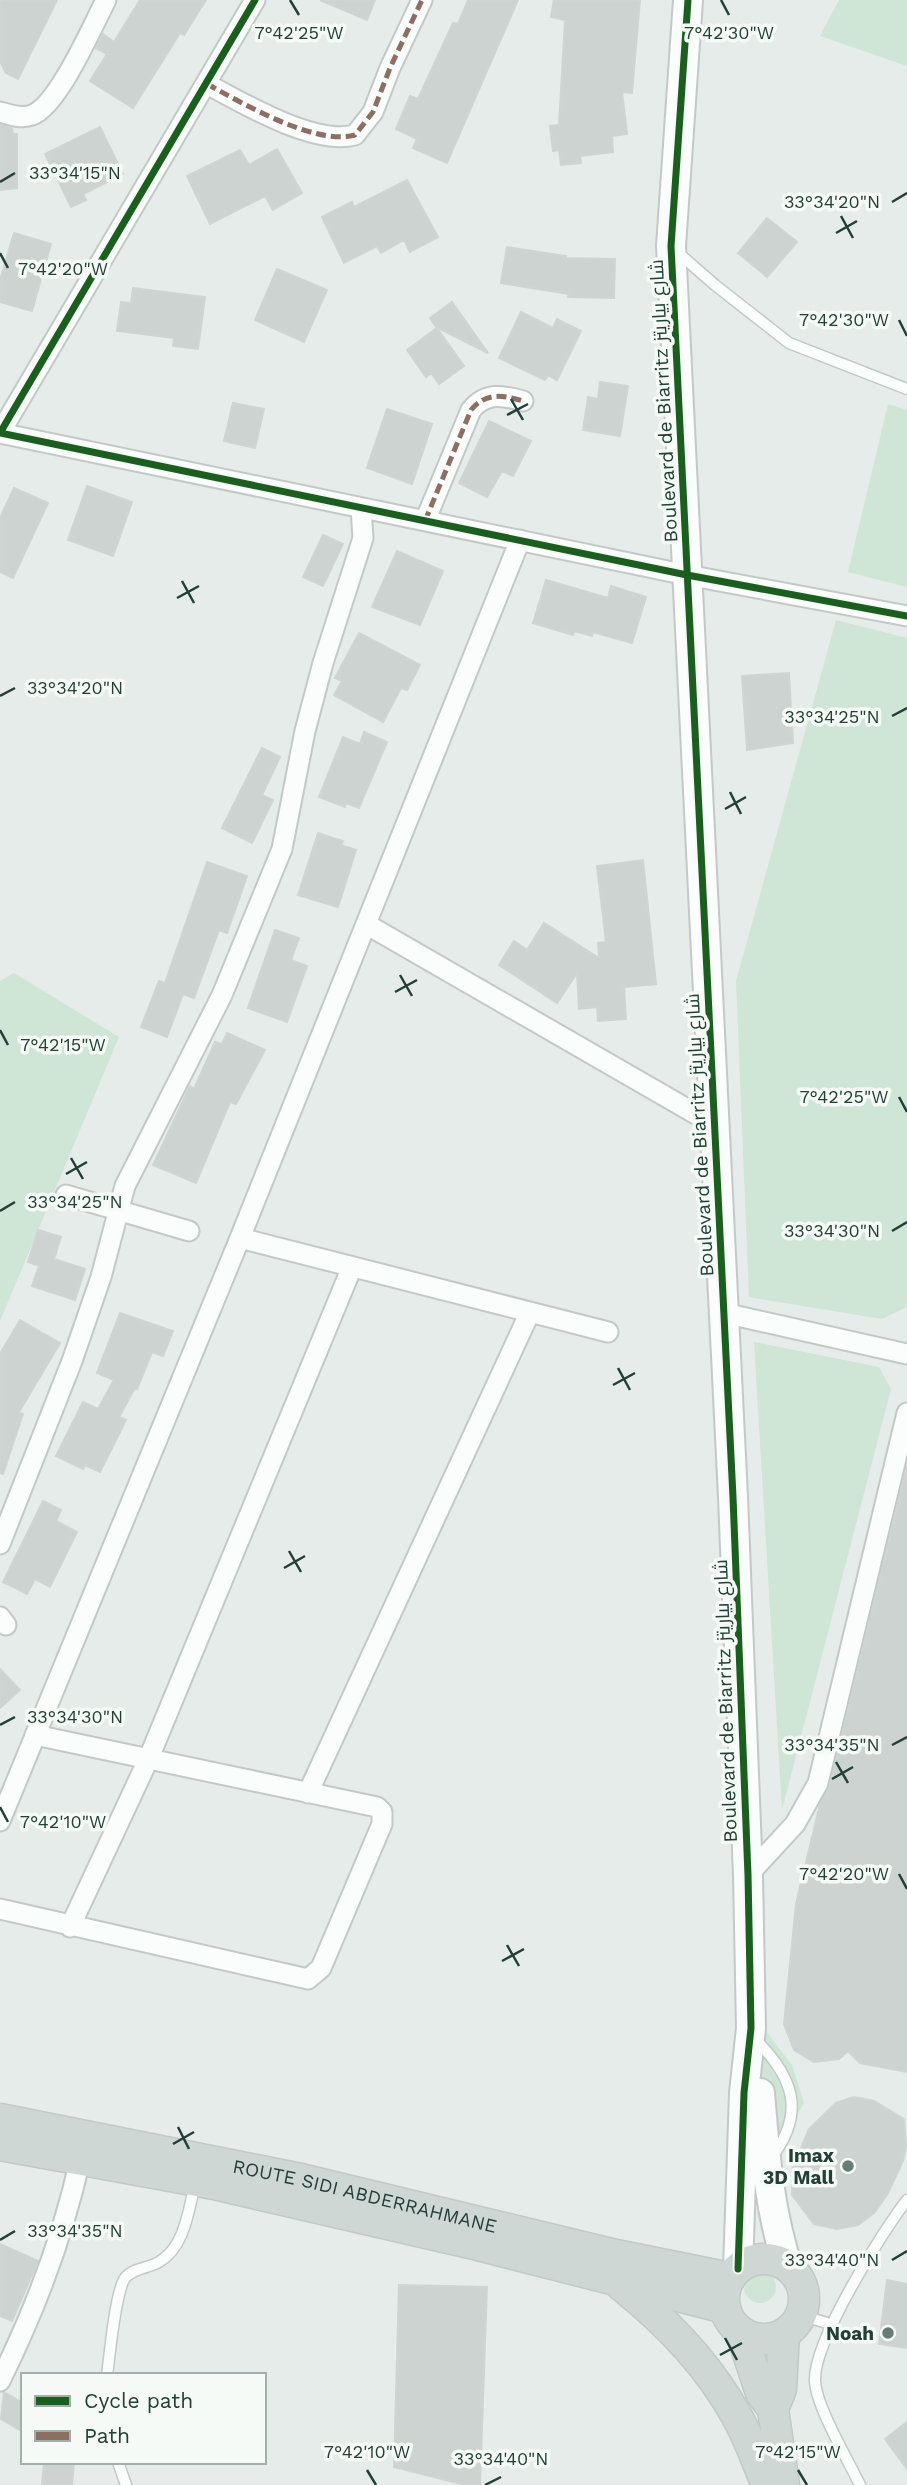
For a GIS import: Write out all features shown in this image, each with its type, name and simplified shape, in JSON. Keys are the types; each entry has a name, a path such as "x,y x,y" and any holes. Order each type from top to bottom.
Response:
{"main road":[{"name":"ROUTE SIDI ABDERRAHMANE","path":"0,2119 301,2179 616,2255 734,2274"},
{"name":"ROUTE SIDI ABDERRAHMANE","path":"0,2145 196,2181 613,2279 733,2320"},
{"path":"773,2409 781,2389 792,2324 802,2287 788,2267 766,2259 749,2262 734,2274 725,2293 761,2393 773,2409 784,2485"},
{"path":"613,2279 668,2326 716,2381 737,2417 766,2485"},
{"path":"733,2320 760,2339 792,2324"}],"street":[{"path":"0,112 22,117 31,116 43,108 72,66 106,0"},
{"path":"255,0 0,433 687,575 907,615"},
{"path":"207,84 302,128 339,137 355,135 373,112 422,0"},
{"name":"Boulevard de Biarritz شارع بياريتز","path":"688,0 671,246 724,1313 753,2034 766,2166 777,2235 788,2267"},
{"path":"425,521 471,411 489,396 501,395 523,401"},
{"path":"0,1544 72,1361 101,1277 132,1168 222,995 269,884 285,836 305,731 323,663 363,538 361,508"},
{"path":"363,538 376,528 385,512"},
{"path":"0,1821 240,1238 520,540"},
{"path":"366,924 715,1125"},
{"path":"66,1195 188,1231"},
{"path":"240,1238 608,1332"},
{"path":"70,1927 148,1760 352,1267"},
{"path":"308,1793 530,1312"},
{"path":"724,1313 907,1354"},
{"path":"748,1875 795,1824 818,1783 907,1413"},
{"path":"0,1909 308,1979 321,1968 383,1817 377,1807 35,1735"},
{"name":"Boulevard de Biarritz شارع بياريتز","path":"734,2274 744,2093 753,2034"},
{"path":"0,2381 38,2297 69,2205 80,2160"}],"lane":[{"path":"671,246 715,285 789,343 907,389"},
{"path":"107,2373 121,2286 131,2273 159,2262 181,2238 196,2181"},
{"path":"860,2485 815,2384 819,2357 869,2258 907,2200"},
{"path":"792,2324 833,2325"},
{"path":"119,2464 126,2485"}],"green space":[{"path":"839,0 907,0 907,66 820,36"},
{"path":"888,404 907,410 907,587 848,572"},
{"path":"836,620 907,638 907,1307 882,1319 749,1297 736,981"},
{"path":"14,973 119,1037 0,1321 0,981"},
{"path":"754,1342 879,1367 891,1389 782,1810"},
{"path":"753,2014 792,2065 804,2103 777,2148 774,2160"},
{"path":"760,2271 772,2275 776,2287 772,2299 760,2303 748,2299 744,2287 748,2275"}],"building":[{"path":"0,0 57,0 18,79 6,73 0,61"},
{"path":"140,0 206,0 184,35 180,33 133,108 90,81 107,54 96,48 103,34 114,42"},
{"path":"320,0 375,0 367,20"},
{"path":"468,0 518,0 447,163 413,148 417,139 396,129 410,96 418,99 453,23 458,24"},
{"path":"554,0 640,0 632,93 622,92 627,134 612,136 613,152 580,156 581,163 561,165 559,150 553,151 550,126 559,125 565,20 551,17"},
{"path":"0,125 12,128 13,134 17,134 17,188 0,190"},
{"path":"100,127 123,174 83,194 86,200 71,207 45,154"},
{"path":"277,149 302,193 273,210 265,196 210,224 187,176 240,150 249,165"},
{"path":"407,180 438,237 410,252 404,240 381,253 377,246 344,263 322,217 352,202 354,207"},
{"path":"767,218 797,242 767,277 738,253"},
{"path":"14,233 51,244 32,311 0,302 0,280"},
{"path":"507,247 566,256 565,258 615,259 614,298 568,297 569,294 501,283"},
{"path":"277,269 327,290 304,342 255,320"},
{"path":"133,288 205,297 198,349 173,346 174,338 117,331 121,302 131,303"},
{"path":"452,302 488,353 436,327 430,318"},
{"path":"521,312 553,328 557,319 581,331 557,380 548,375 545,380 499,358"},
{"path":"437,328 464,366 439,384 431,373 426,377 407,350"},
{"path":"600,382 628,386 620,436 583,430 588,397 598,399"},
{"path":"233,403 264,409 255,448 224,441"},
{"path":"387,409 432,424 412,484 367,468"},
{"path":"489,421 531,441 513,476 502,471 487,497 459,483"},
{"path":"87,486 132,502 113,556 68,540"},
{"path":"14,488 48,503 13,578 0,572 0,518"},
{"path":"323,535 343,544 323,586 303,577"},
{"path":"397,551 443,571 420,625 372,607"},
{"path":"546,580 608,598 611,586 646,597 632,643 593,632 592,636 574,631 573,635 533,623"},
{"path":"359,633 420,665 407,690 401,688 383,722 334,695 342,681 335,678"},
{"path":"789,673 793,743 747,750 742,676"},
{"path":"364,732 387,742 359,808 346,803 345,807 319,797 343,737 360,744"},
{"path":"262,748 280,757 262,795 273,800 252,843 222,828"},
{"path":"318,833 343,841 341,845 356,850 338,907 298,895"},
{"path":"643,860 656,984 624,987 626,1019 598,1021 597,1007 579,1009 577,973 557,1003 499,965 514,941 527,950 544,923 599,958 598,943 606,942 597,866"},
{"path":"207,862 247,876 227,933 219,930 194,998 183,994 167,1037 141,1027 159,981 165,983"},
{"path":"275,930 299,938 291,960 307,966 287,1022 248,1008"},
{"path":"227,1033 265,1050 236,1104 230,1102 196,1183 153,1165 190,1086 194,1089 215,1042 222,1044"},
{"path":"38,1230 61,1237 54,1259 85,1269 75,1300 32,1286 39,1266 28,1262"},
{"path":"120,1313 173,1331 163,1356 152,1352 137,1389 135,1388 119,1417 126,1420 100,1472 85,1465 83,1469 56,1456 83,1402 98,1409 114,1380 97,1373"},
{"path":"20,1320 60,1343 19,1412 23,1414 3,1474 0,1473 0,1354"},
{"path":"907,1466 907,2072 860,2063 848,2051 839,2059 814,2062 794,2050 784,2024 796,1904 820,1804 830,1786"},
{"path":"43,1501 61,1510 56,1521 77,1532 50,1587 35,1579 27,1594 3,1582"},
{"path":"0,1669 20,1690 0,1708"},
{"name":"Imax 3D Mall","path":"854,2097 874,2101 904,2119 906,2146 903,2161 887,2195 874,2213 858,2225 837,2229 814,2224 792,2195 792,2170 809,2129 836,2103"},
{"path":"0,2244 38,2261 12,2321 0,2316"},
{"path":"887,2280 907,2284 907,2348 879,2344"},
{"path":"399,2285 487,2287 480,2485 465,2485 394,2467"},
{"path":"4,2392 21,2402 21,2431 1,2419"},
{"path":"907,2422 907,2469 885,2439"},
{"path":"44,2464 74,2464 72,2485 42,2485"}],"marked path":[{"path":"207,84 300,129 339,137 355,135 373,112 422,0"},
{"path":"425,521 471,410 482,400 495,396 523,401"}],"cycle path":[{"path":"255,0 0,433 687,575 907,616"},
{"path":"688,0 671,246 733,1497 748,1875 751,2028 744,2093 738,2269"}],"place":[{"name":"Imax 3D Mall","path":"848,2166"},
{"name":"Noah","path":"888,2333"}]}
